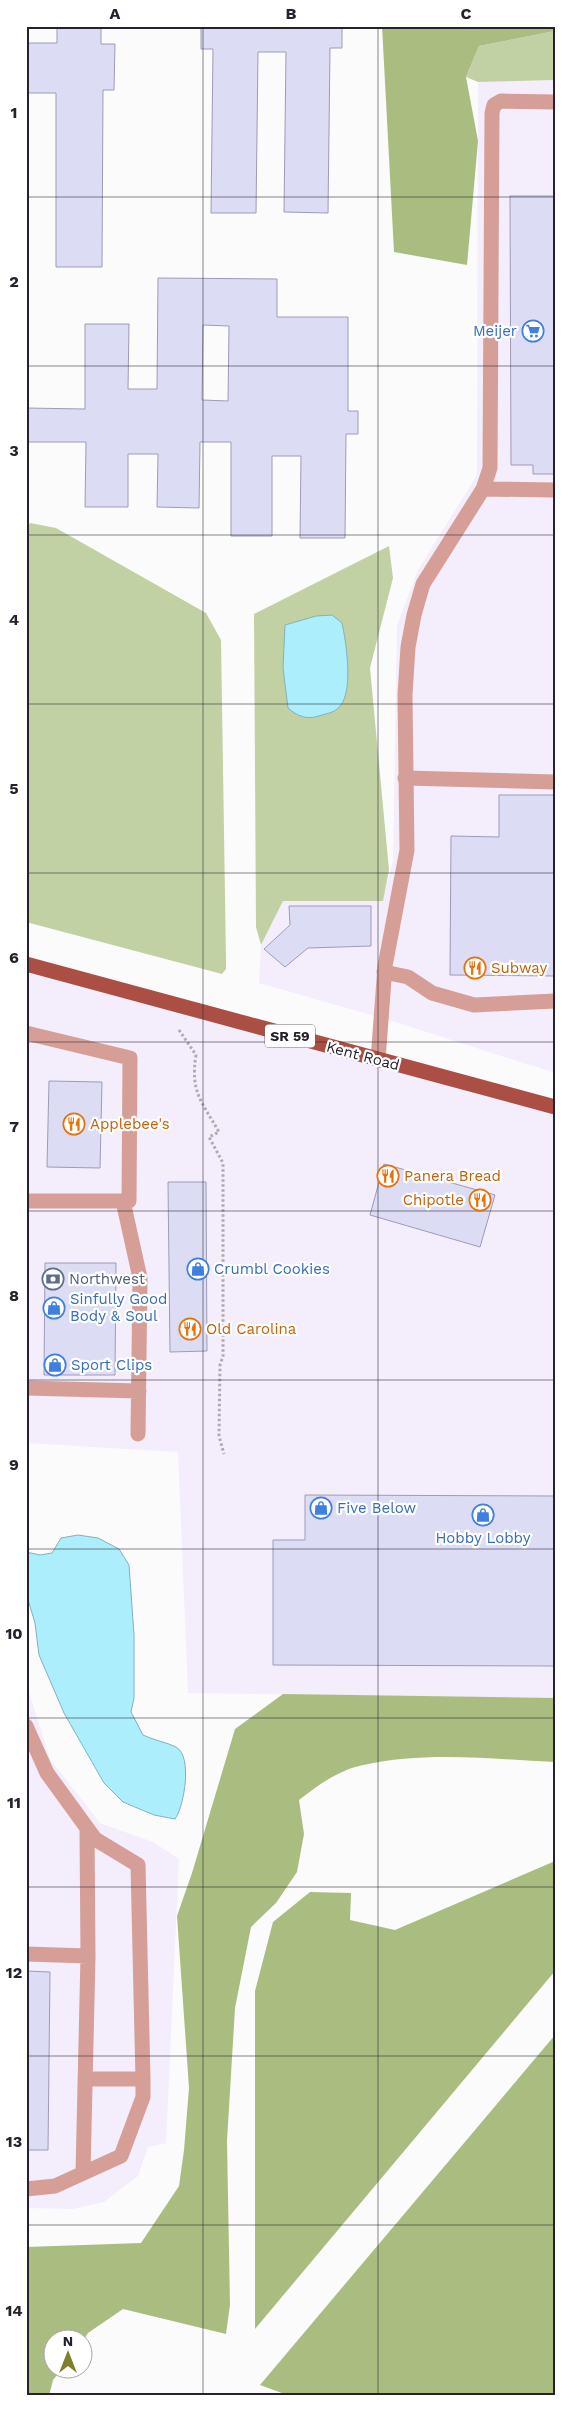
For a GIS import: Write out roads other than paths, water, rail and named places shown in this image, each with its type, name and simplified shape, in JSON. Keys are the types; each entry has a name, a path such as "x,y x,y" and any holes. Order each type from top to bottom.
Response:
{"main road":[{"name":"Kent Road","path":"26,964 555,1107"}],"lane":[{"path":"378,1060 384,972 407,850 404,695 408,647 414,615 423,584 484,489 490,468 492,113 494,105 501,101 555,102"},
{"path":"484,489 555,490"},
{"path":"405,778 555,782"},
{"path":"384,972 408,977 432,993 474,1004 555,1001"},
{"path":"26,1033 130,1058 129,1201 26,1201"},
{"path":"123,1201 140,1278 138,1434"},
{"path":"26,1388 139,1391"},
{"path":"26,1726 47,1773 95,1840 138,1864 143,2079 143,2097 121,2156 55,2186 26,2189"},
{"path":"83,2173 88,1956 87,1829"},
{"path":"26,1954 88,1956"},
{"path":"85,2079 143,2079"}],"water":[{"path":"332,615 342,623 344,631 348,668 346,693 343,703 333,712 310,718 302,716 288,708 283,668 285,625 316,616"},
{"path":"78,1535 98,1538 119,1549 129,1565 134,1635 134,1698 131,1712 143,1735 172,1745 181,1752 186,1771 184,1793 175,1819 154,1815 123,1802 104,1783 64,1713 39,1655 35,1623 26,1593 26,1552 40,1555 52,1553 61,1538"}],"place":[{"name":"Meijer","path":"533,331"},
{"name":"Subway","path":"475,968"},
{"name":"Applebee's","path":"74,1124"},
{"name":"Panera Bread","path":"388,1176"},
{"name":"Chipotle","path":"480,1200"},
{"name":"Crumbl Cookies","path":"198,1269"},
{"name":"Northwest","path":"53,1279"},
{"name":"Sinfully Good Body & Soul","path":"54,1308"},
{"name":"Old Carolina","path":"190,1329"},
{"name":"Sport Clips","path":"55,1365"},
{"name":"Five Below","path":"321,1508"},
{"name":"Hobby Lobby","path":"483,1515"}]}
